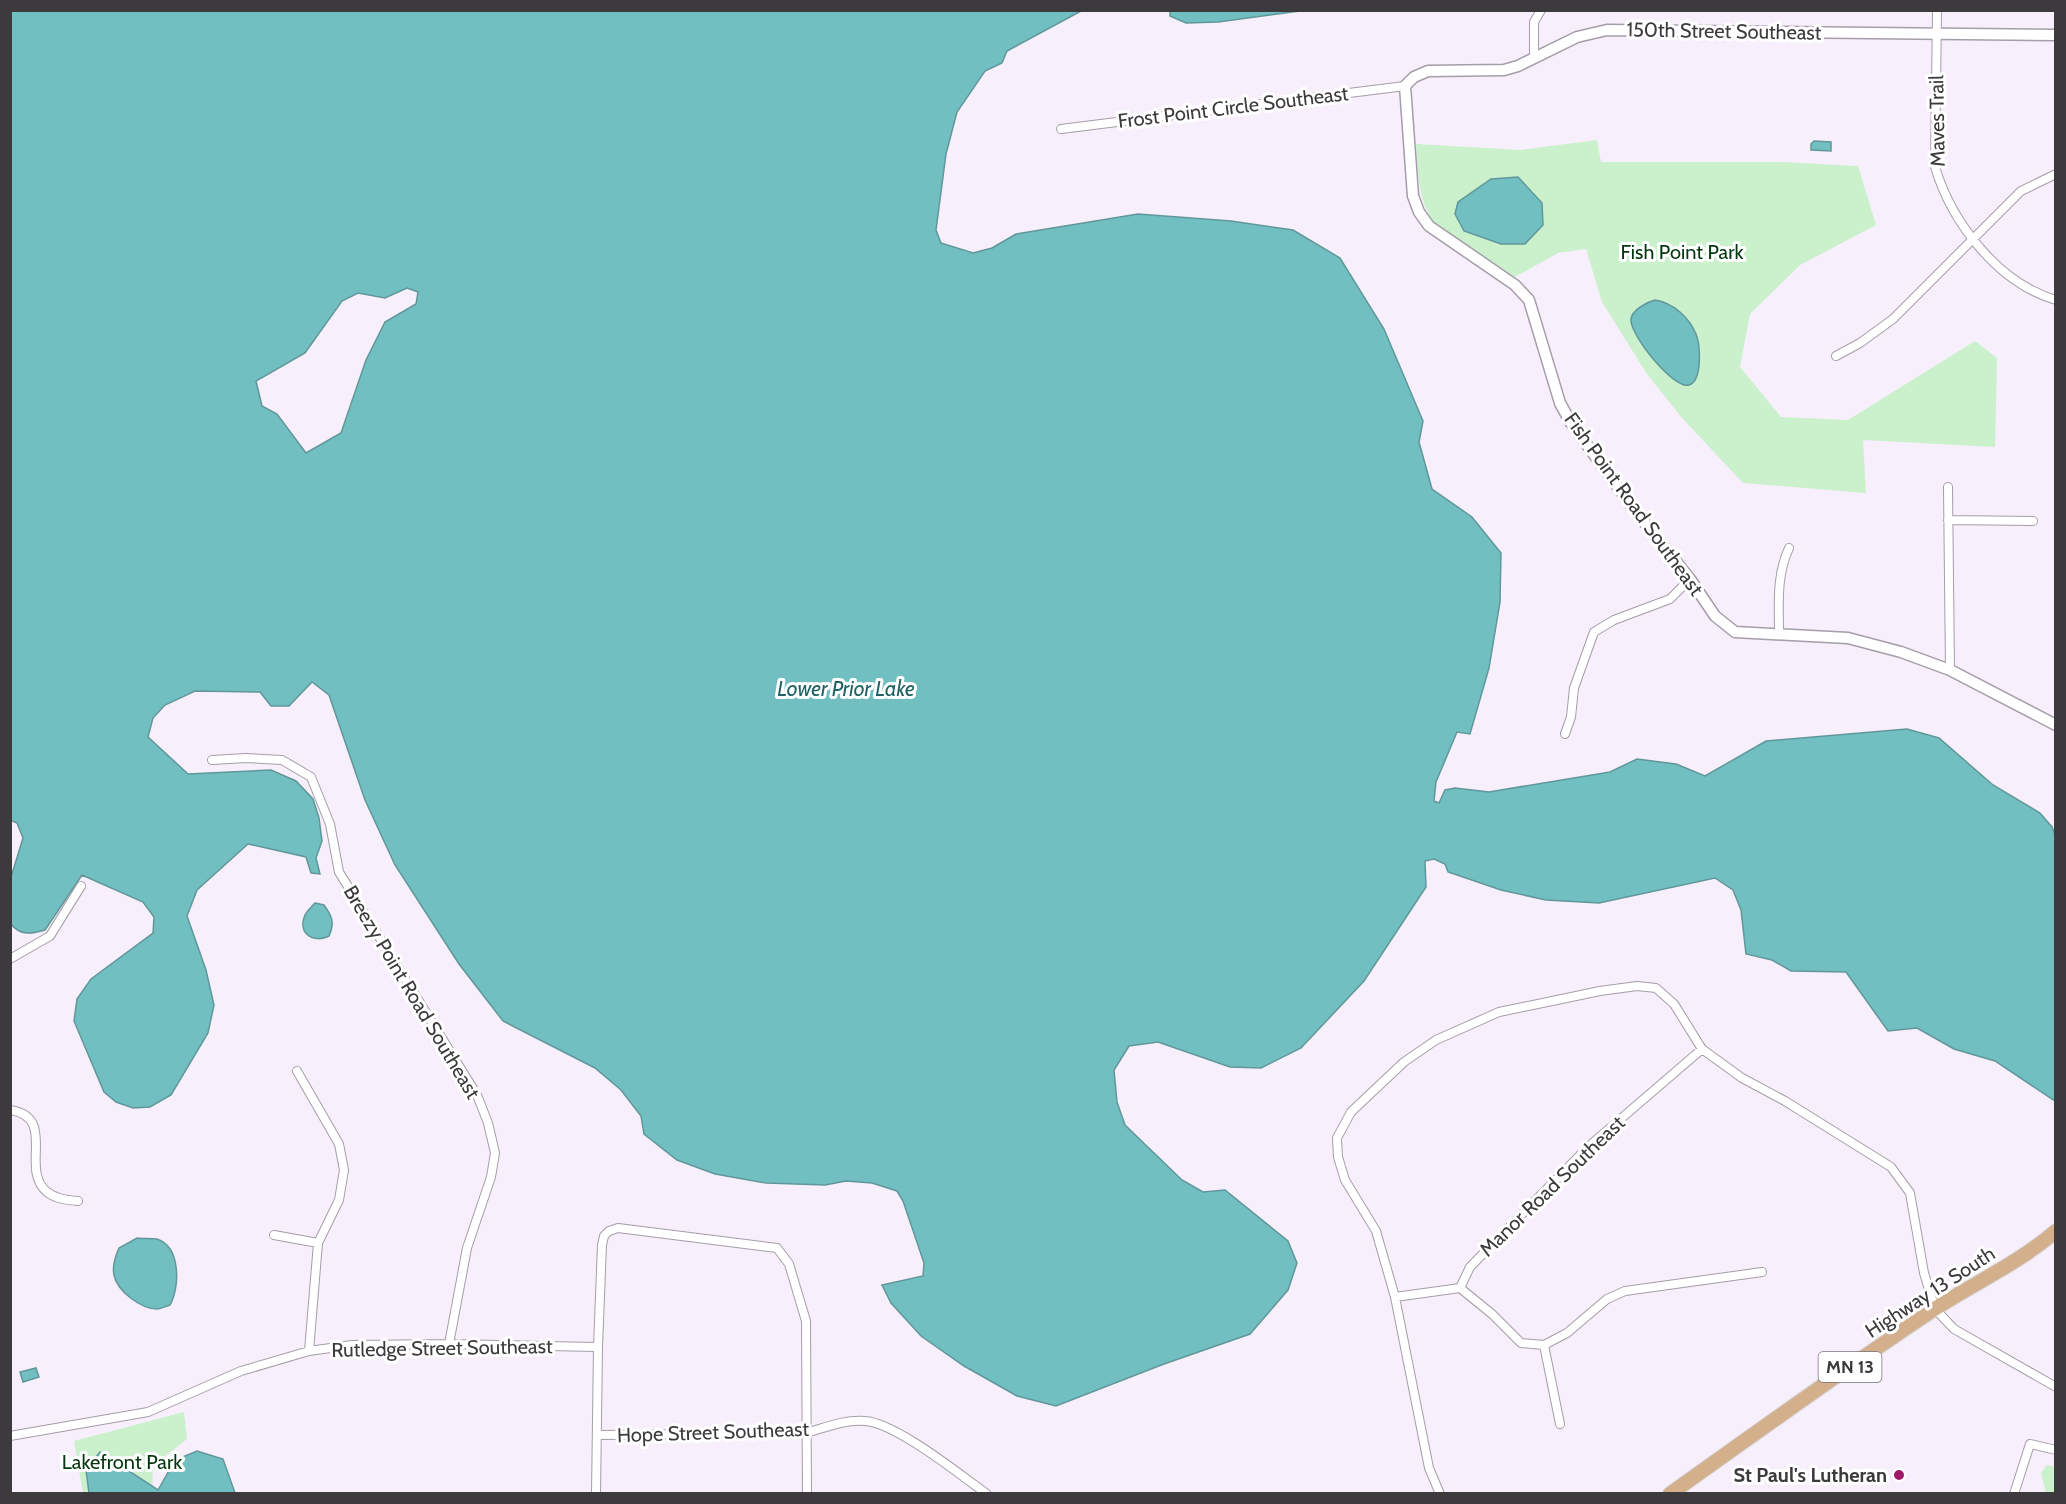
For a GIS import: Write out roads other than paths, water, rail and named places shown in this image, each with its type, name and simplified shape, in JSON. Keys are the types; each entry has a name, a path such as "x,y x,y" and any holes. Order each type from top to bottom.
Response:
{"main road":[{"name":"Highway 13 South","path":"1670,1494 1807,1396 1935,1309 2036,1248 2055,1231"},
{"name":"Highway 13 South","path":"2036,1248 2055,1242"}],"street":[{"path":"1534,57 1534,22 1541,10"},
{"name":"Maves Trail","path":"1937,10 1935,167 1950,206 1972,239 2013,279 2055,300"},
{"name":"150th Street Southeast","path":"1405,86 1414,76 1428,71 1504,70 1518,66 1577,37 1607,30 2055,35"},
{"name":"Frost Point Circle Southeast","path":"1061,129 1405,86"},
{"name":"Fish Point Road Southeast","path":"1405,86 1413,195 1419,212 1429,226 1515,285 1528,300 1560,403 1571,423 1636,512 1690,579 1715,616 1735,632 1848,638 1901,652 1950,670 2055,725"},
{"path":"1836,356 1860,343 1893,319 2021,191 2055,174"},
{"path":"1948,487 1950,670"},
{"path":"1948,520 2033,521"},
{"path":"1779,635 1779,578 1788,548"},
{"path":"1565,734 1571,717 1574,688 1594,632 1614,620 1670,599 1690,579"},
{"name":"Breezy Point Road Southeast","path":"212,760 246,758 282,760 311,777 330,824 339,872 477,1095 488,1123 495,1153 491,1177 466,1248 449,1344"},
{"path":"10,959 50,936 81,886"},
{"path":"1440,1494 1429,1468 1395,1297 1376,1231 1345,1180 1338,1157 1337,1138 1351,1112 1404,1062 1436,1040 1499,1012 1600,991 1637,986 1656,988 1674,1004 1702,1049 1742,1078 1785,1101 1892,1167 1910,1192 1924,1273 1935,1309 1954,1329 2055,1387"},
{"name":"Manor Road Southeast","path":"1460,1288 1470,1267 1588,1147 1702,1049"},
{"path":"297,1071 339,1144 344,1170 339,1200 318,1243 309,1351"},
{"path":"10,1110 23,1112 32,1119 35,1132 36,1174 45,1191 60,1199 78,1202"},
{"path":"596,1494 598,1347 603,1236 618,1228 777,1248 789,1264 806,1321 807,1494"},
{"path":"274,1235 318,1243"},
{"path":"1395,1297 1460,1288 1492,1314 1521,1343 1544,1345 1567,1333 1607,1299 1624,1291 1762,1272"},
{"name":"Rutledge Street Southeast","path":"10,1436 148,1412 241,1371 309,1351 352,1345 598,1347"},
{"path":"1544,1345 1560,1424"},
{"name":"Hope Street Southeast","path":"597,1435 806,1433 838,1423 864,1420 890,1427 987,1494"},
{"path":"2014,1494 2030,1444 2055,1450"}],"water":[{"name":"Lower Prior Lake","path":"11,10 1081,11 1007,51 1002,63 985,71 957,112 946,154 936,230 941,243 973,253 992,248 1016,234 1138,214 1231,221 1293,230 1340,258 1384,329 1423,421 1419,442 1432,489 1472,517 1501,553 1500,602 1489,668 1470,734 1457,732 1436,782 1434,801 1439,803 1445,790 1455,788 1489,792 1610,772 1637,759 1676,764 1705,776 1766,741 1907,729 1939,738 1993,785 2040,813 2052,827 2055,835 2055,1101 1995,1061 1954,1049 1917,1028 1888,1031 1846,972 1791,971 1772,960 1746,954 1741,910 1733,890 1715,878 1599,903 1546,900 1501,890 1448,872 1445,864 1434,859 1425,861 1426,887 1364,981 1301,1048 1261,1068 1230,1067 1158,1042 1129,1046 1114,1070 1117,1102 1125,1125 1182,1180 1203,1192 1225,1190 1288,1241 1297,1263 1288,1290 1250,1334 1056,1406 1017,1396 964,1366 921,1336 891,1303 882,1285 923,1276 924,1263 903,1201 897,1191 872,1183 846,1181 825,1185 766,1183 715,1174 677,1160 644,1134 641,1116 621,1090 595,1068 503,1021 459,964 395,865 365,800 329,695 312,682 289,706 271,706 260,692 195,691 165,705 153,718 148,737 188,774 271,770 296,781 313,799 319,818 322,841 316,858 320,874 311,873 306,857 248,844 197,890 187,916 206,970 214,1005 208,1033 171,1095 150,1107 133,1108 116,1102 104,1092 74,1021 77,999 91,979 153,933 154,917 143,902 82,875 45,930 31,933 18,931 11,924 11,877 23,838 17,823 10,820","holes":["407,288 418,292 416,304 385,322 366,360 341,433 306,453 277,414 262,406 256,381 305,353 342,301 358,293 385,298"]},
{"path":"1170,10 1300,11 1218,22 1186,23 1170,16"},
{"path":"1814,141 1831,142 1831,151 1811,150 1811,144"},
{"path":"1518,177 1542,203 1543,225 1525,244 1501,244 1464,231 1455,214 1458,202 1491,179"},
{"path":"1655,300 1668,304 1680,312 1696,334 1699,346 1698,370 1697,377 1689,385 1673,379 1654,360 1632,326 1631,319 1634,313"},
{"path":"315,903 324,905 332,920 329,936 317,939 308,935 303,927 305,915"},
{"path":"137,1238 157,1239 171,1250 177,1278 170,1305 157,1309 144,1306 125,1293 116,1281 113,1272 119,1248"},
{"path":"36,1368 39,1377 23,1382 20,1372"},
{"path":"197,1451 223,1459 235,1493 89,1493 86,1470 100,1452 158,1490 175,1460"}],"place":[{"name":"St Paul's Lutheran","path":"1899,1475"}],"park label":[{"name":"Fish Point Park","path":"1682,252"},
{"name":"Lakefront Park","path":"122,1462"}]}
